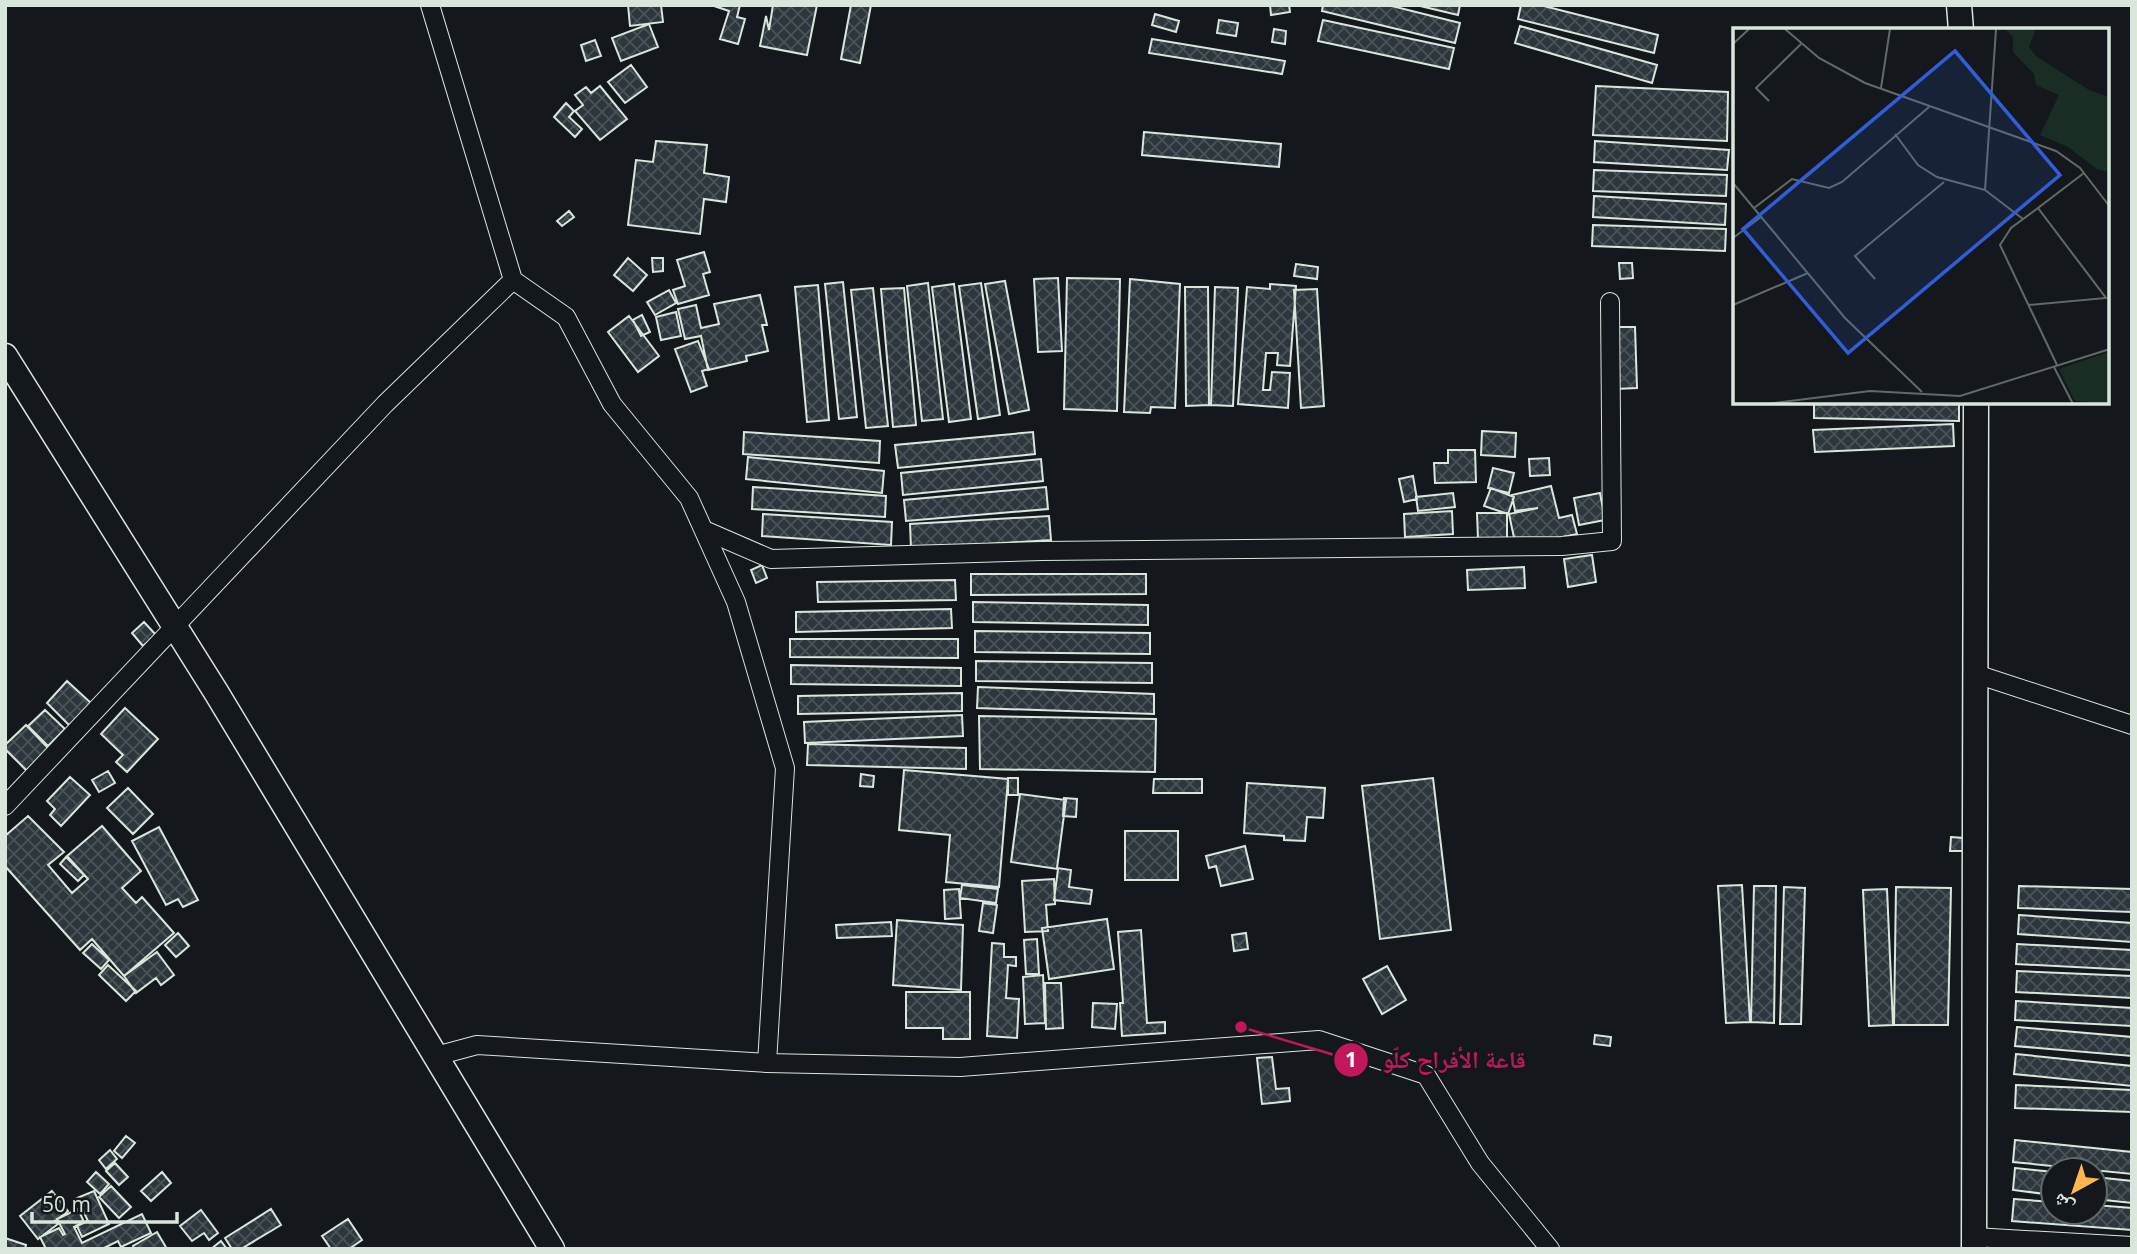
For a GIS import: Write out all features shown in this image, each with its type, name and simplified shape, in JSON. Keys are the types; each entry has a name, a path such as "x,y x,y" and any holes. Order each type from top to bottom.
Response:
{"main road":[{"path":"1959,5 1961,28"},
{"path":"5,356 174,625 552,1249"},
{"path":"1974,1243 1976,404"}],"street":[{"path":"430,5 513,280 566,317 612,404 689,498 736,602 785,768 767,1063"},
{"path":"5,806 385,404 513,280"},
{"path":"704,530 771,559 1042,551 1562,546 1612,541 1610,302"},
{"path":"1976,674 2132,725"},
{"path":"436,1056 477,1045 767,1063 960,1068 1319,1040 1426,1075 1480,1163 1550,1249"},
{"path":"1974,1243 2132,1246"}],"building":[{"path":"628,5 661,5 663,22 630,26"},
{"path":"711,5 740,5 737,17 745,19 738,44 720,39 729,11"},
{"path":"773,5 817,5 807,55 760,46 766,16 769,30"},
{"path":"851,5 871,5 860,63 841,59"},
{"path":"1270,5 1289,5 1290,12 1271,15"},
{"path":"1323,5 1388,5 1460,23 1455,43 1322,11"},
{"path":"1416,5 1460,5 1458,15"},
{"path":"1521,5 1540,5 1658,35 1654,53 1518,19"},
{"path":"1155,14 1179,21 1176,32 1152,25"},
{"path":"1219,20 1238,23 1236,36 1217,33"},
{"path":"1323,20 1454,48 1449,69 1318,41"},
{"path":"649,24 658,47 621,61 612,38"},
{"path":"1520,26 1657,65 1652,83 1515,43"},
{"path":"1274,29 1286,31 1285,44 1272,42"},
{"path":"1152,39 1285,61 1282,74 1149,53"},
{"path":"595,40 601,56 586,61 581,45"},
{"path":"631,65 647,87 625,103 608,82"},
{"path":"600,86 627,119 600,140 575,111 583,105 575,95 586,87 591,93"},
{"path":"1596,86 1728,92 1727,141 1593,135"},
{"path":"566,103 574,111 569,117 582,129 575,137 554,117"},
{"path":"1144,132 1281,144 1279,167 1142,155"},
{"path":"656,141 707,145 704,173 729,177 726,202 704,199 700,234 628,225 636,160 653,162"},
{"path":"1595,141 1729,150 1727,170 1594,162"},
{"path":"1594,170 1727,175 1726,196 1593,191"},
{"path":"1594,196 1726,204 1725,225 1593,217"},
{"path":"569,211 574,217 562,226 557,221"},
{"path":"1593,225 1726,229 1725,251 1592,246"},
{"path":"704,252 710,272 703,274 709,295 678,304 673,290 685,286 677,260"},
{"path":"628,258 647,275 633,291 614,275"},
{"path":"652,258 663,258 663,271 653,272"},
{"path":"1619,263 1632,263 1633,278 1620,279"},
{"path":"1296,264 1318,267 1317,279 1294,276"},
{"path":"1058,278 1062,351 1038,352 1034,279"},
{"path":"1067,278 1120,279 1117,411 1064,409"},
{"path":"1130,279 1180,284 1175,408 1151,407 1150,413 1124,412"},
{"path":"1005,281 1029,410 1009,414 985,284"},
{"path":"843,282 857,417 839,419 825,284"},
{"path":"928,283 943,419 922,421 907,286"},
{"path":"981,283 1000,415 978,419 959,286"},
{"path":"954,284 971,419 949,422 932,287"},
{"path":"1270,284 1296,286 1290,366 1277,365 1278,353 1266,353 1263,390 1270,390 1272,372 1290,373 1288,408 1238,404 1247,287 1270,289"},
{"path":"818,285 829,420 807,422 795,287"},
{"path":"1185,287 1208,287 1209,405 1186,406"},
{"path":"1215,287 1238,288 1233,406 1211,405"},
{"path":"873,288 888,426 866,428 851,290"},
{"path":"904,288 916,425 893,427 881,289"},
{"path":"1317,289 1324,406 1301,408 1294,290"},
{"path":"669,290 676,303 655,315 647,302"},
{"path":"760,295 767,325 762,325 768,351 746,356 747,361 708,370 701,336 685,339 678,309 696,305 701,328 719,324 714,304"},
{"path":"676,312 681,336 661,340 656,317"},
{"path":"642,315 650,332 641,336 633,320"},
{"path":"629,316 659,356 638,372 608,332"},
{"path":"1613,327 1635,327 1637,388 1615,389"},
{"path":"698,341 709,369 702,371 707,386 691,392 675,349"},
{"path":"1814,404 1959,404 1959,421 1814,418"},
{"path":"1953,424 1954,446 1815,452 1813,430"},
{"path":"1482,431 1516,433 1515,457 1481,455"},
{"path":"744,432 880,441 879,463 743,454"},
{"path":"1033,432 1035,454 898,468 895,445"},
{"path":"1448,450 1475,450 1476,482 1435,483 1434,463 1448,463"},
{"path":"748,457 884,471 882,493 746,479"},
{"path":"1549,458 1550,475 1530,476 1529,459"},
{"path":"1041,459 1043,481 903,495 901,473"},
{"path":"1493,468 1514,473 1509,493 1488,488"},
{"path":"1413,476 1417,499 1404,502 1399,479"},
{"path":"1551,486 1559,518 1572,515 1577,534 1516,547 1509,514 1538,508 1515,511 1512,495"},
{"path":"753,487 886,496 885,517 752,509"},
{"path":"1046,487 1048,509 906,521 904,500"},
{"path":"1491,488 1514,497 1508,514 1484,506"},
{"path":"1453,493 1455,507 1418,511 1416,497"},
{"path":"1600,493 1605,520 1579,525 1574,498"},
{"path":"1452,511 1453,534 1405,537 1404,514"},
{"path":"1477,513 1507,513 1507,540 1478,539"},
{"path":"763,514 892,522 891,545 762,536"},
{"path":"1049,516 1051,540 911,549 910,524"},
{"path":"1592,555 1596,582 1568,587 1564,559"},
{"path":"762,565 767,578 756,583 751,570"},
{"path":"1524,567 1525,588 1468,590 1467,570"},
{"path":"971,574 1146,574 1146,594 971,595"},
{"path":"955,580 956,600 818,602 817,582"},
{"path":"973,602 1148,605 1148,625 973,622"},
{"path":"951,609 952,628 796,632 796,612"},
{"path":"144,622 156,635 143,646 132,633"},
{"path":"975,631 1150,633 1150,654 975,652"},
{"path":"790,639 958,639 958,658 790,657"},
{"path":"976,661 1152,663 1152,683 976,681"},
{"path":"791,665 961,668 961,686 791,684"},
{"path":"67,681 92,704 71,727 47,703"},
{"path":"978,687 1154,694 1154,714 977,708"},
{"path":"962,693 962,711 798,714 798,696"},
{"path":"125,708 158,739 127,772 116,762 123,755 101,734"},
{"path":"45,710 65,729 48,746 28,726"},
{"path":"962,715 963,736 805,743 804,722"},
{"path":"979,716 1156,719 1155,772 980,769"},
{"path":"26,725 50,750 28,772 5,749 5,745"},
{"path":"808,744 966,748 966,769 807,765"},
{"path":"904,770 1008,779 999,887 946,882 950,835 899,830"},
{"path":"108,771 115,783 99,792 92,780"},
{"path":"861,774 874,776 873,787 860,786"},
{"path":"70,777 90,795 61,826 50,815 55,809 47,801"},
{"path":"1008,778 1018,778 1018,795 1008,795"},
{"path":"1433,778 1451,930 1380,939 1362,786"},
{"path":"1154,779 1202,779 1202,793 1153,793"},
{"path":"1247,783 1325,788 1323,818 1307,817 1305,841 1284,840 1284,836 1244,833"},
{"path":"128,788 153,814 133,834 107,808"},
{"path":"1020,794 1066,800 1057,868 1071,870 1069,887 1092,890 1090,904 1054,900 1058,869 1011,862"},
{"path":"1064,798 1077,799 1076,817 1063,816"},
{"path":"28,816 64,852 48,865 72,893 88,879 67,856 102,826 141,871 122,888 136,903 142,897 174,933 124,976 92,939 80,950 5,866 5,836"},
{"path":"159,827 198,900 183,907 178,899 166,905 132,841"},
{"path":"1125,831 1178,831 1178,880 1125,880"},
{"path":"1951,837 1964,838 1964,851 1950,851"},
{"path":"1245,846 1253,879 1221,886 1216,866 1209,868 1206,856"},
{"path":"66,857 84,875 78,881 60,864"},
{"path":"1054,879 1055,904 1046,905 1048,931 1025,932 1022,881"},
{"path":"962,885 998,889 996,903 960,898"},
{"path":"1742,885 1750,1022 1726,1023 1718,886"},
{"path":"1754,886 1776,886 1774,1023 1751,1022"},
{"path":"2019,886 2132,889 2132,912 2018,908"},
{"path":"1784,887 1805,888 1801,1024 1780,1024"},
{"path":"1896,887 1951,888 1948,1025 1894,1025"},
{"path":"959,889 961,918 945,919 944,890"},
{"path":"1887,889 1893,1025 1869,1026 1863,890"},
{"path":"983,903 997,905 993,933 979,931"},
{"path":"2019,915 2132,923 2132,942 2018,934"},
{"path":"1107,919 1114,969 1049,979 1042,928"},
{"path":"897,920 963,925 961,990 893,985"},
{"path":"891,922 892,936 837,938 836,925"},
{"path":"1141,930 1147,1023 1165,1022 1165,1033 1122,1036 1120,1003 1123,1003 1118,932"},
{"path":"178,933 189,946 176,957 165,945"},
{"path":"1246,933 1248,949 1234,951 1232,935"},
{"path":"1037,939 1039,974 1026,974 1024,940"},
{"path":"992,943 1004,944 1004,957 1016,957 1016,966 1008,965 1006,998 1019,999 1017,1038 987,1036"},
{"path":"92,944 109,960 101,969 83,953"},
{"path":"2017,944 2132,950 2132,970 2016,964"},
{"path":"157,952 174,975 161,985 156,978 136,993 124,976"},
{"path":"108,965 136,991 126,1001 99,975"},
{"path":"1387,966 1406,1000 1382,1014 1363,979"},
{"path":"2017,971 2132,976 2132,998 2016,992"},
{"path":"1043,975 1045,1023 1025,1024 1023,977"},
{"path":"1045,983 1061,983 1063,1028 1046,1029"},
{"path":"906,992 970,992 970,1039 943,1039 943,1028 906,1028"},
{"path":"2016,1001 2132,1008 2132,1026 2015,1020"},
{"path":"1093,1003 1117,1004 1115,1029 1092,1027"},
{"path":"2017,1027 2132,1037 2132,1056 2015,1046"},
{"path":"1595,1035 1611,1037 1610,1046 1594,1044"},
{"path":"2016,1054 2132,1066 2132,1086 2014,1074"},
{"path":"1272,1057 1276,1089 1289,1088 1290,1101 1262,1104 1257,1058"},
{"path":"2016,1085 2132,1090 2132,1112 2015,1108"},
{"path":"126,1136 135,1143 122,1158 114,1151"},
{"path":"2015,1140 2132,1152 2132,1174 2109,1172 2109,1156 2039,1156 2039,1165 2013,1162"},
{"path":"110,1150 117,1159 106,1169 99,1160"},
{"path":"115,1163 128,1177 119,1185 106,1171"},
{"path":"2015,1168 2039,1171 2039,1193 2013,1190"},
{"path":"96,1172 109,1184 100,1194 87,1182"},
{"path":"162,1172 171,1183 151,1201 141,1191"},
{"path":"2109,1179 2132,1181 2132,1203 2109,1201"},
{"path":"111,1186 131,1207 119,1218 99,1197"},
{"path":"52,1191 68,1211 55,1221 58,1224 38,1239 20,1216"},
{"path":"94,1191 109,1224 82,1237 77,1226 88,1221 77,1198"},
{"path":"2014,1199 2039,1201 2039,1223 2012,1221"},
{"path":"2109,1206 2132,1208 2132,1230 2079,1226 2109,1226"},
{"path":"78,1209 84,1222 74,1227 82,1243 142,1214 151,1233 121,1247 118,1241 102,1249 46,1249 40,1237 59,1228 63,1235 65,1234 57,1219"},
{"path":"271,1209 281,1225 241,1249 232,1249 225,1238"},
{"path":"201,1210 218,1233 209,1240 204,1233 192,1241 180,1226"},
{"path":"348,1219 362,1240 349,1249 331,1249 322,1236"},
{"path":"157,1232 167,1249 134,1249 133,1246"},
{"path":"5,1238 26,1245 25,1249 5,1249"},
{"path":"221,1241 227,1249 211,1249"}],"place":[{"name":"قاعة الأفراح كلّو","path":"1241,1027"}]}
